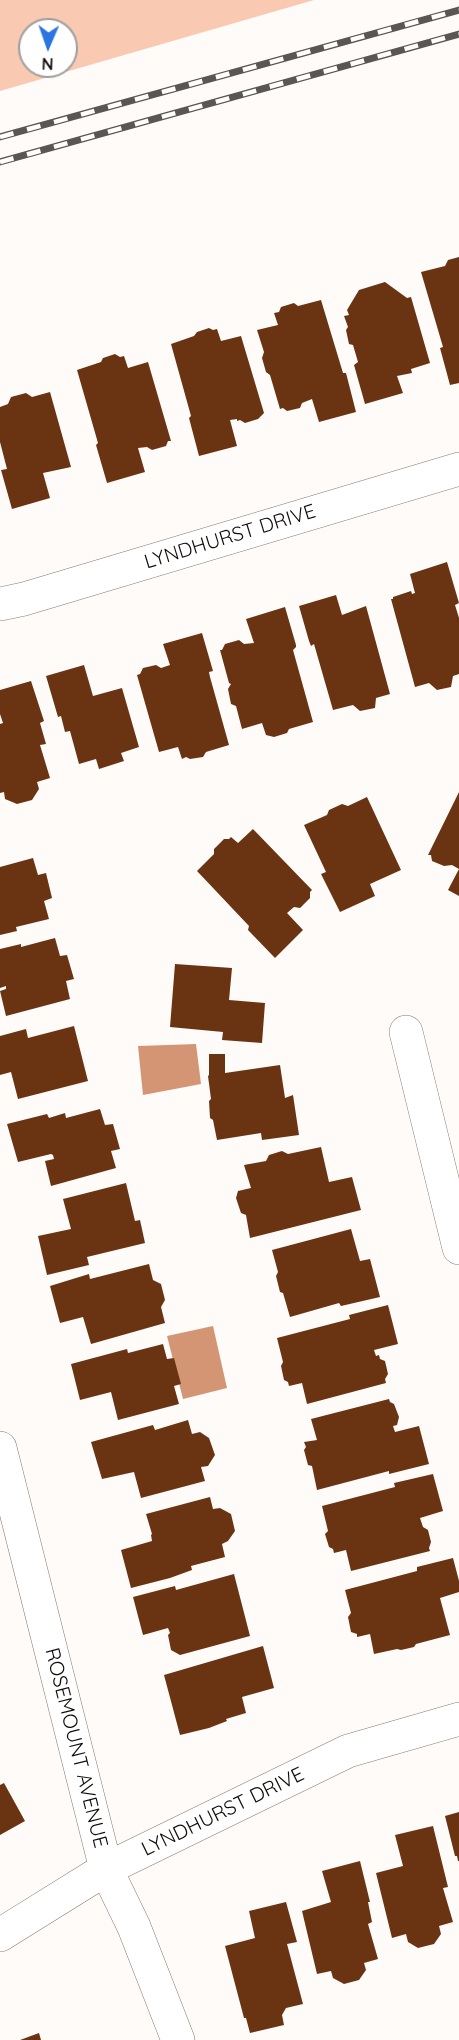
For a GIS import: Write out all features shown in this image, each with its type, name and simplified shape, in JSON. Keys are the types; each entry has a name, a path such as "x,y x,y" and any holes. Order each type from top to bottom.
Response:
{"street":[{"name":"LYNDHURST DRIVE","path":"0,604 459,470"},
{"path":"406,1032 459,1248"},
{"name":"ROSEMOUNT AVENUE","path":"0,1448 106,1869 134,1928 178,2040"},
{"name":"LYNDHURST DRIVE","path":"0,1935 106,1869 348,1751 459,1719"}],"shaded area":[{"path":"0,0 314,0 78,68 78,18 18,18 18,78 45,78 0,91"},
{"path":"196,1044 201,1084 143,1095 138,1046"},
{"path":"213,1326 227,1388 183,1399 167,1336"}],"building":[{"path":"459,257 459,383 450,385 440,348 443,347 421,272 445,266 448,260"},
{"path":"385,282 407,298 411,297 430,363 411,369 412,373 397,376 403,393 365,404 354,365 358,362 353,345 349,344 346,330 348,327 344,316 349,315 347,310 359,290"},
{"path":"321,300 343,373 346,373 356,412 319,422 312,399 302,403 300,408 287,411 280,409 270,375 266,372 262,358 264,352 257,330 278,325 274,313 279,312 281,307 294,303 298,306"},
{"path":"209,328 217,329 221,341 241,336 264,413 258,419 245,423 237,419 230,420 237,446 199,456 189,418 191,416 171,344"},
{"path":"115,354 120,357 124,356 128,368 148,362 171,441 168,441 166,446 152,450 147,447 138,448 145,472 107,483 77,370 101,362 103,358"},
{"path":"50,392 71,467 43,473 50,498 12,509 1,470 7,469 0,442 0,407 8,404 11,397 26,393 32,397"},
{"path":"447,562 459,603 455,605 459,618 459,674 453,676 451,687 437,690 429,683 415,687 391,599 411,591 412,594 415,593 410,574"},
{"path":"336,595 342,615 366,606 390,694 376,698 375,708 360,711 353,705 333,710 314,644 311,646 309,641 299,606"},
{"path":"285,607 296,645 293,650 313,722 289,729 287,733 274,737 266,735 262,723 242,729 236,706 231,704 228,689 231,684 220,650 225,644 239,640 244,644 254,643 246,619"},
{"path":"202,633 213,671 209,672 210,677 229,745 206,752 203,757 182,759 178,747 159,752 137,675 143,668 156,665 161,668 170,665 163,644"},
{"path":"84,665 93,696 122,688 139,747 121,753 124,761 99,769 96,759 79,764 70,731 65,732 61,716 58,717 46,676"},
{"path":"31,681 44,721 40,723 46,744 40,745 50,778 37,782 39,789 32,800 17,804 5,799 4,792 0,793 0,724 3,723 0,714 0,690"},
{"path":"459,792 459,869 452,865 444,866 432,861 431,855 428,855"},
{"path":"367,797 401,870 370,884 375,896 340,912 321,874 326,872 304,825 327,815 329,810 342,804 348,806"},
{"path":"253,829 312,890 310,898 300,908 294,907 287,913 303,930 275,958 248,930 249,926 197,871 214,854 214,849 224,839 231,837 238,843"},
{"path":"33,858 38,875 46,873 52,898 44,901 49,919 16,927 17,931 0,935 0,867"},
{"path":"459,869 459,896 448,890"},
{"path":"55,938 60,956 67,955 74,979 66,981 70,999 6,1016 0,991 6,989 6,986 0,988 0,949 21,944 21,947"},
{"path":"175,964 232,968 229,1000 265,1003 262,1043 222,1040 223,1032 170,1027"},
{"path":"74,1026 88,1081 18,1099 11,1072 0,1075 0,1036 26,1029 28,1038"},
{"path":"209,1054 225,1054 225,1073 280,1065 285,1098 293,1095 299,1135 262,1140 261,1133 217,1140 213,1120 210,1118"},
{"path":"100,1109 105,1125 113,1124 120,1149 111,1151 116,1168 51,1186 45,1161 54,1159 53,1155 18,1162 7,1124 47,1114 49,1118 65,1113 66,1118"},
{"path":"321,1147 329,1182 352,1177 361,1210 250,1238 246,1215 241,1213 236,1198 238,1191 251,1188 244,1165 266,1161 269,1155 282,1151 288,1154"},
{"path":"126,1183 135,1221 140,1220 145,1243 87,1257 89,1265 47,1275 38,1236 71,1229 63,1199"},
{"path":"351,1229 360,1261 370,1259 380,1297 341,1306 339,1303 290,1317 283,1293 280,1292 272,1250"},
{"path":"149,1264 153,1280 161,1284 165,1300 161,1307 165,1323 91,1344 83,1317 60,1323 50,1286 89,1274 90,1279"},
{"path":"388,1305 398,1344 374,1350 376,1356 379,1355 380,1359 385,1361 388,1374 385,1379 386,1383 307,1404 302,1383 289,1386 284,1380 281,1366 283,1362 277,1338 350,1319 349,1315"},
{"path":"163,1344 167,1359 174,1358 181,1384 174,1386 179,1404 118,1420 111,1392 80,1400 71,1364 127,1349 128,1353"},
{"path":"389,1399 394,1404 399,1417 397,1425 393,1426 395,1432 419,1426 429,1464 389,1474 389,1471 317,1490 312,1466 308,1465 304,1450 306,1447 304,1442 317,1440 311,1419"},
{"path":"188,1420 192,1434 200,1432 209,1438 215,1455 208,1466 201,1467 205,1481 141,1498 134,1472 102,1479 91,1442 153,1425 155,1430"},
{"path":"433,1474 443,1511 420,1518 423,1527 428,1530 431,1542 430,1551 351,1571 346,1550 334,1553 329,1547 322,1506 395,1487 394,1483"},
{"path":"210,1497 213,1509 220,1508 231,1514 235,1531 228,1541 222,1544 225,1557 191,1566 192,1570 170,1578 131,1588 121,1550 152,1541 146,1514"},
{"path":"453,1558 459,1581 459,1592 440,1598 450,1635 416,1644 414,1647 374,1654 370,1634 357,1637 357,1634 351,1632 348,1617 351,1613 345,1590 417,1571 417,1567"},
{"path":"234,1574 250,1636 180,1655 171,1650 168,1628 143,1635 133,1597 175,1586 176,1590"},
{"path":"263,1646 274,1688 242,1697 246,1713 226,1719 227,1721 209,1728 180,1735 164,1675"},
{"path":"4,1783 25,1821 0,1835 0,1785"},
{"path":"459,1812 459,1861 458,1861 445,1816"},
{"path":"433,1826 448,1887 443,1888 453,1922 439,1926 441,1934 434,1944 418,1948 408,1942 406,1934 392,1938 376,1873 403,1866 395,1835"},
{"path":"360,1861 370,1902 368,1902 372,1922 368,1924 378,1959 364,1963 366,1970 359,1980 344,1984 333,1978 331,1971 317,1974 302,1911 331,1902 322,1871"},
{"path":"286,1902 297,1942 287,1944 303,2004 286,2008 282,2015 284,2025 250,2033 225,1946 255,1938 249,1911"},
{"path":"39,2033 41,2040 20,2040"}],"railway":[{"path":"0,137 459,10"},
{"path":"0,162 459,34"}]}
